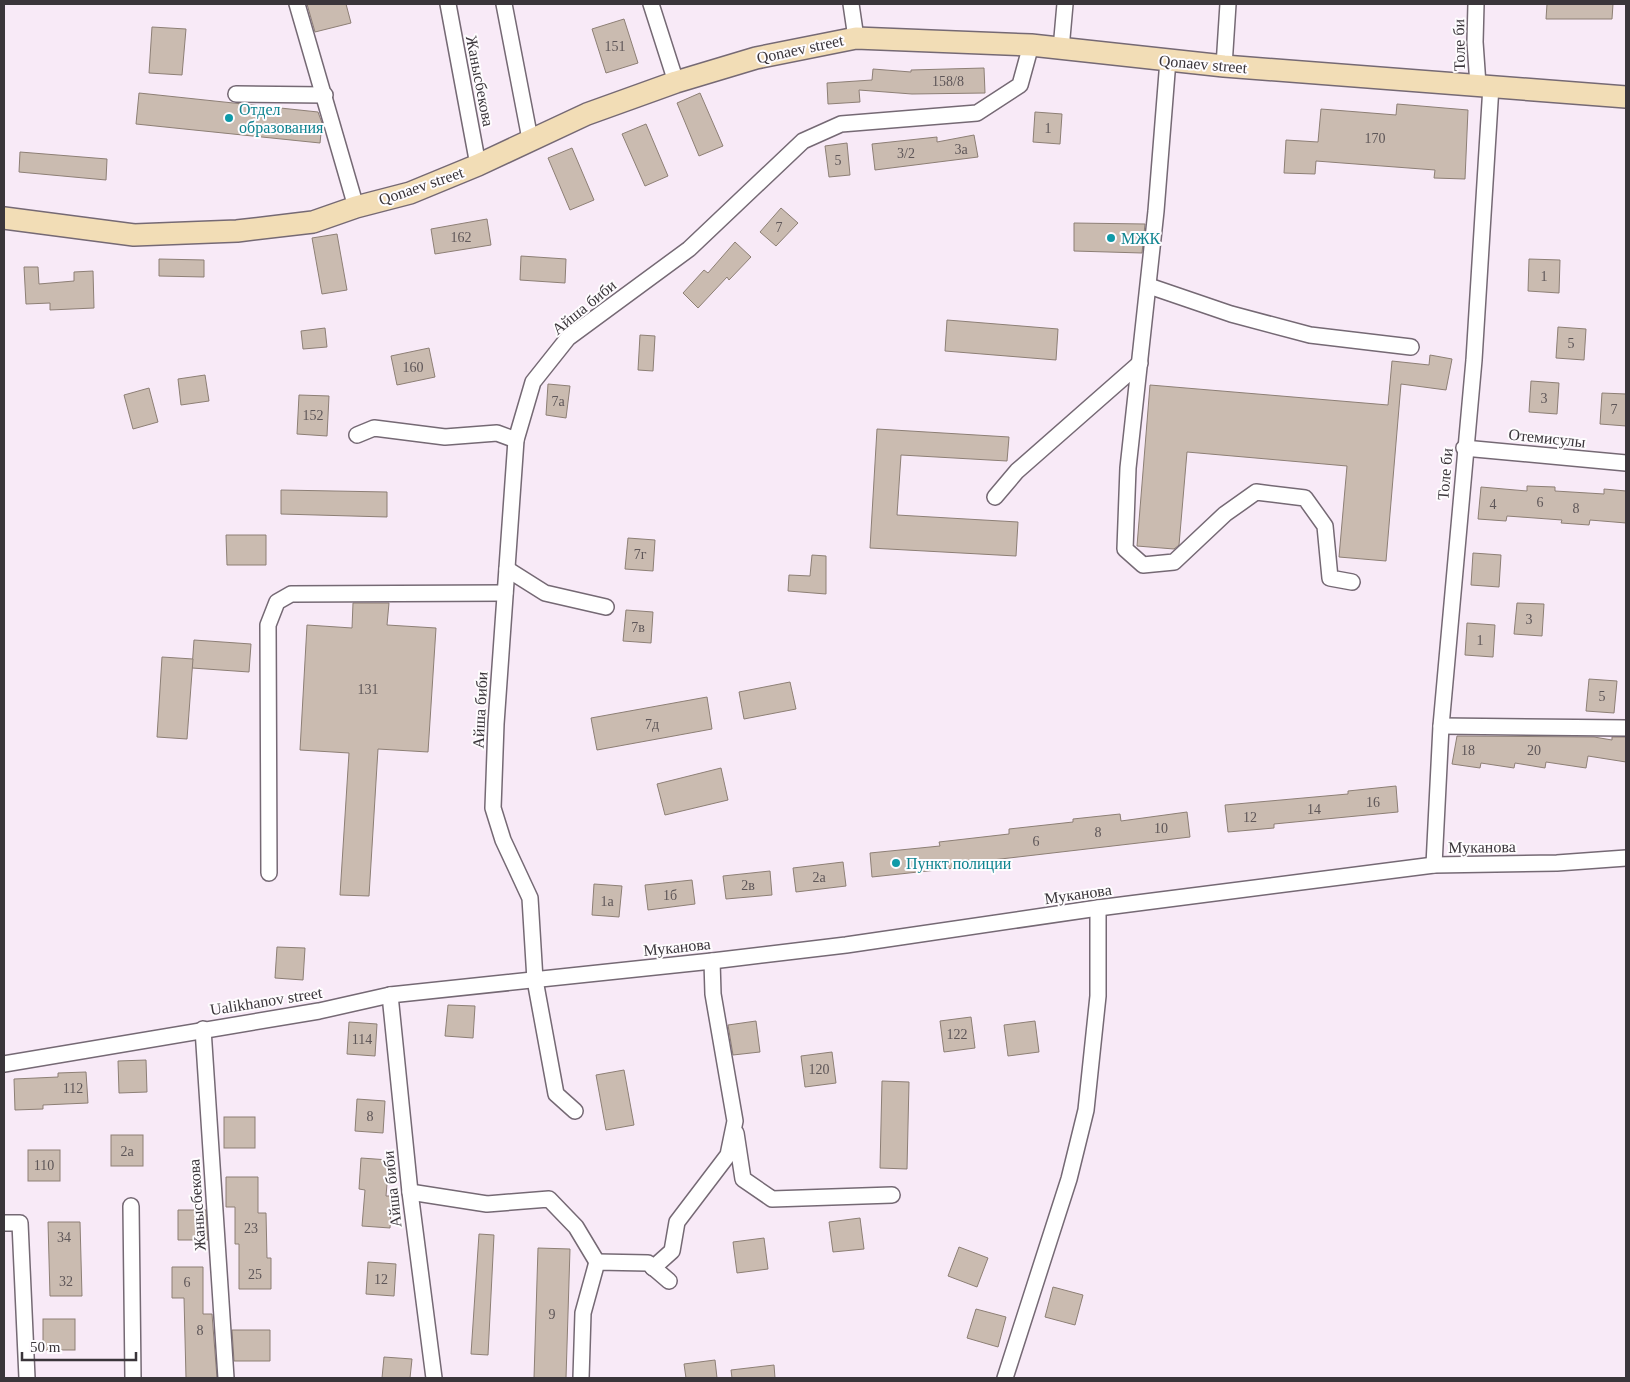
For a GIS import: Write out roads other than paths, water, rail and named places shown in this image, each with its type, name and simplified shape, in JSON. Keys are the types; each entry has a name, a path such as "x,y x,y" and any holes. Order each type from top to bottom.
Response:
{"main road":[{"name":"Qonaev street","path":"4,218 144,234 237,231 313,222 356,207 410,193 478,165 530,139 587,114 676,82 756,58 856,38 1031,45 1061,50 1224,66 1626,97"}],"street":[{"path":"297,4 356,207"},
{"name":"Жанысбекова","path":"448,4 478,165"},
{"path":"504,4 530,139"},
{"path":"651,4 676,82"},
{"path":"851,4 856,38"},
{"path":"1061,50 1065,4"},
{"path":"1224,66 1228,4"},
{"name":"Толе би","path":"1434,865 1441,726 1464,448 1474,360 1484,86 1474,42 1476,4"},
{"name":"Айша биби","path":"575,1111 556,1094 535,980 530,898 503,840 493,808 496,724 516,440 533,382 568,338 689,249 803,140 841,124 977,113 1020,85 1031,45"},
{"path":"1168,60 1149,286 1128,468 1125,549 1143,565 1174,562 1225,514 1256,492 1305,498 1325,526 1330,578 1352,582"},
{"path":"236,94 324,95"},
{"path":"1149,286 1231,314 1310,335 1411,347"},
{"path":"996,498 1017,471 1140,363"},
{"path":"357,435 374,428 445,437 497,433 516,440"},
{"name":"Отемисулы","path":"1464,448 1626,464"},
{"path":"507,569 545,592 606,608"},
{"path":"269,873 268,625 277,602 291,594 505,593"},
{"path":"1441,726 1626,728"},
{"name":"Муканова","path":"535,980 712,961 1098,908 1434,865 1557,863 1626,858"},
{"path":"1005,1378 1069,1178 1086,1110 1098,996 1098,908"},
{"path":"712,961 713,994 743,1179 772,1199 892,1195"},
{"name":"Ualikhanov street","path":"4,1064 319,1011 390,995 535,980"},
{"name":"Айша биби","path":"390,995 410,1192 434,1378"},
{"name":"Жанысбекова","path":"203,1029 226,1378"},
{"path":"653,1268 672,1251 677,1222 728,1155 735,1121"},
{"path":"410,1192 487,1204 550,1199 576,1227 597,1262 583,1313 581,1378"},
{"path":"131,1206 133,1378"},
{"path":"4,1223 20,1222 27,1378"},
{"path":"597,1262 648,1263 669,1281"}],"place":[{"name":"Отдел образования","path":"229,118"},
{"name":"МЖК","path":"1111,238"},
{"name":"Пункт полиции","path":"896,863"}]}
